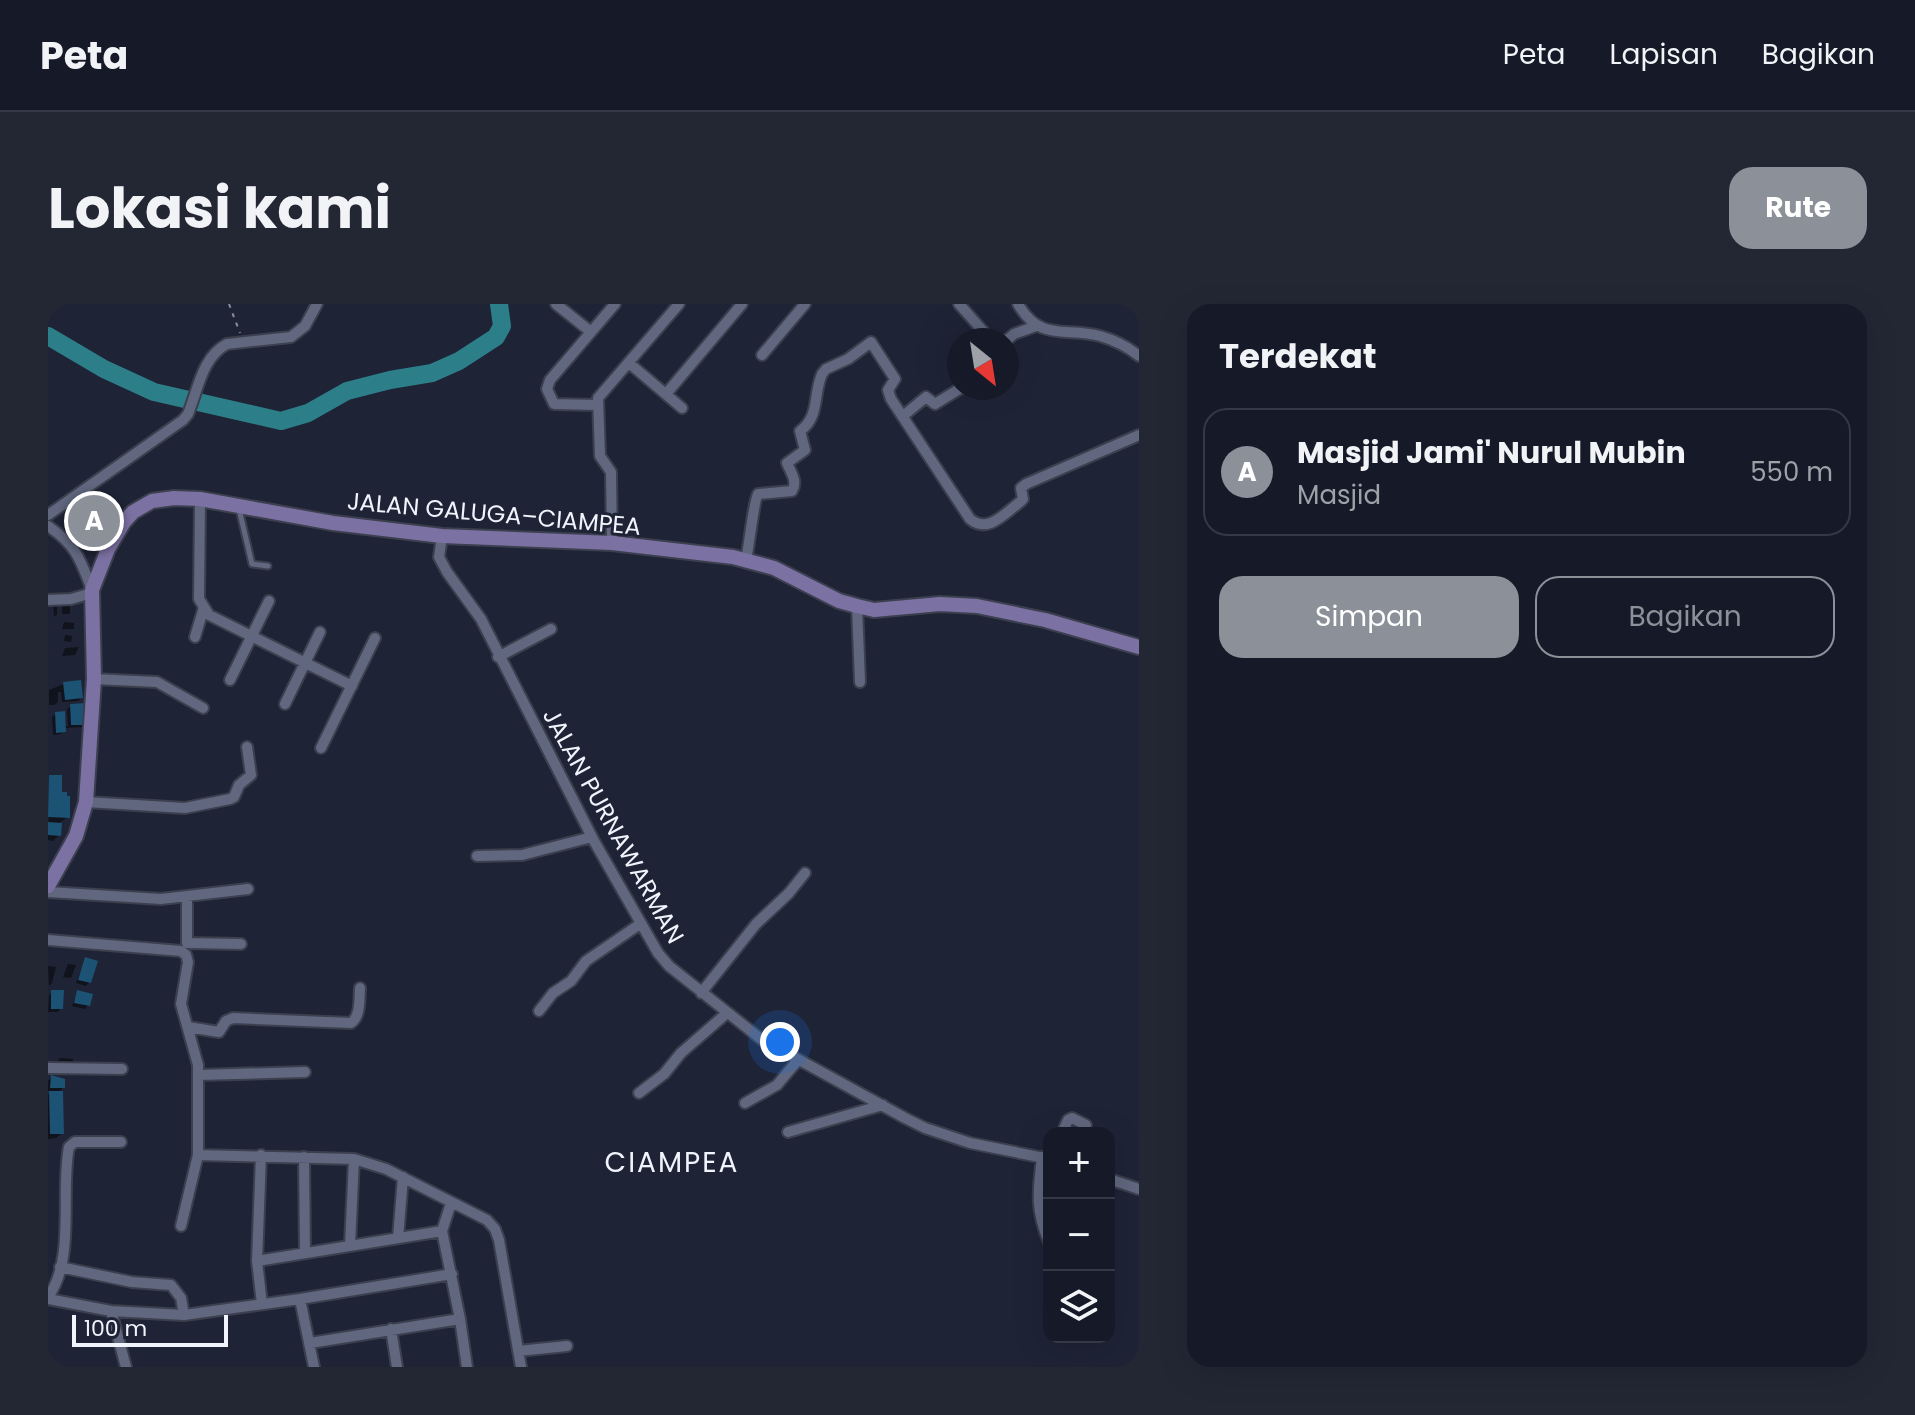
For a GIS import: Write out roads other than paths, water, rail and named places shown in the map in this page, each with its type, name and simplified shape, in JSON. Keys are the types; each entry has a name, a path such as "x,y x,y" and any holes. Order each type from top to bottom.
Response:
{"street":[{"path":"48,515 177,426 188,414 213,353 227,344 291,337 305,326 317,304"},
{"path":"556,304 591,332"},
{"path":"597,405 554,404 547,389 550,380 615,304"},
{"path":"612,543 611,472 600,456 598,398 679,304"},
{"path":"666,394 742,304"},
{"path":"762,355 805,304"},
{"path":"959,304 980,328"},
{"path":"1018,304 1026,318 1043,330 1100,336 1127,347 1139,356"},
{"path":"1019,332 1036,326"},
{"path":"746,560 754,522 754,499 758,494 792,491 795,482 787,463 805,450 800,431 808,426 813,414 819,379 826,369 848,359 871,342 893,372 895,379 888,390 891,399 970,519 983,526 1022,501 1020,492 1023,485 1139,435"},
{"path":"629,363 682,408"},
{"path":"903,416 926,397 935,404 947,397"},
{"path":"200,499 199,599 209,615 352,686"},
{"name":"JALAN GALUGA–CIAMPEA","path":"48,889 76,836 86,802 94,679 92,592 108,549 133,512 152,501 200,499 333,523 442,536 612,543 746,560 774,568 839,601 874,610 940,604 977,606 1045,620 1139,647"},
{"path":"48,526 79,554 92,592 71,599 48,600"},
{"name":"JALAN PURNAWARMAN","path":"442,536 439,557 481,619 592,837 640,924 669,966 761,1039 925,1128 947,1137 1043,1157"},
{"path":"230,680 269,601"},
{"path":"857,606 860,682"},
{"path":"195,637 204,607"},
{"path":"498,657 551,629"},
{"path":"285,704 320,632"},
{"path":"321,748 375,638"},
{"path":"94,679 157,682 203,708"},
{"path":"86,802 185,808 230,799 239,785 251,775 247,747"},
{"path":"477,856 522,855 592,837"},
{"path":"701,993 756,924 805,873"},
{"path":"48,889 161,899 248,889"},
{"path":"187,897 187,943 241,944"},
{"path":"539,1011 553,993 571,981 586,961 640,924"},
{"path":"48,940 181,951 186,955 188,962 181,1004 195,1049 198,1075 198,1155 181,1226"},
{"path":"188,1027 219,1032 226,1021 233,1018 351,1023 356,1019 360,988"},
{"path":"639,1093 664,1074 681,1053 727,1013"},
{"path":"745,1103 777,1085 798,1060"},
{"path":"48,1068 122,1069"},
{"path":"198,1075 305,1072"},
{"path":"788,1132 883,1105"},
{"path":"1065,1127 1072,1118 1086,1125"},
{"path":"121,1142 75,1142 69,1147 60,1267 48,1298 111,1311 184,1315 452,1274"},
{"path":"198,1155 354,1159 386,1169 487,1220 495,1229 521,1367"},
{"path":"261,1155 257,1261 262,1304"},
{"path":"304,1157 305,1253"},
{"path":"350,1245 354,1159"},
{"path":"1043,1176 1037,1202 1043,1228"},
{"path":"398,1238 403,1177"},
{"path":"1115,1181 1139,1189"},
{"path":"451,1203 442,1231 460,1319 463,1366"},
{"path":"257,1261 442,1231"},
{"path":"60,1267 132,1282 171,1285 181,1298 184,1315"},
{"path":"300,1299 314,1367"},
{"path":"111,1311 126,1367"},
{"path":"310,1343 460,1319"},
{"path":"391,1329 397,1367"},
{"path":"518,1351 567,1346"}],"lane":[{"path":"238,504 249,559 255,566 268,566"}],"waterway":[{"path":"48,336 104,369 154,392 281,421 308,413 347,391 432,373 459,361 496,337 502,326 499,304"}],"place":[{"name":"Masjid Jami' Nurul Mubin","path":"94,521"}],"district":[{"name":"CIAMPEA","path":"672,1162"}]}
